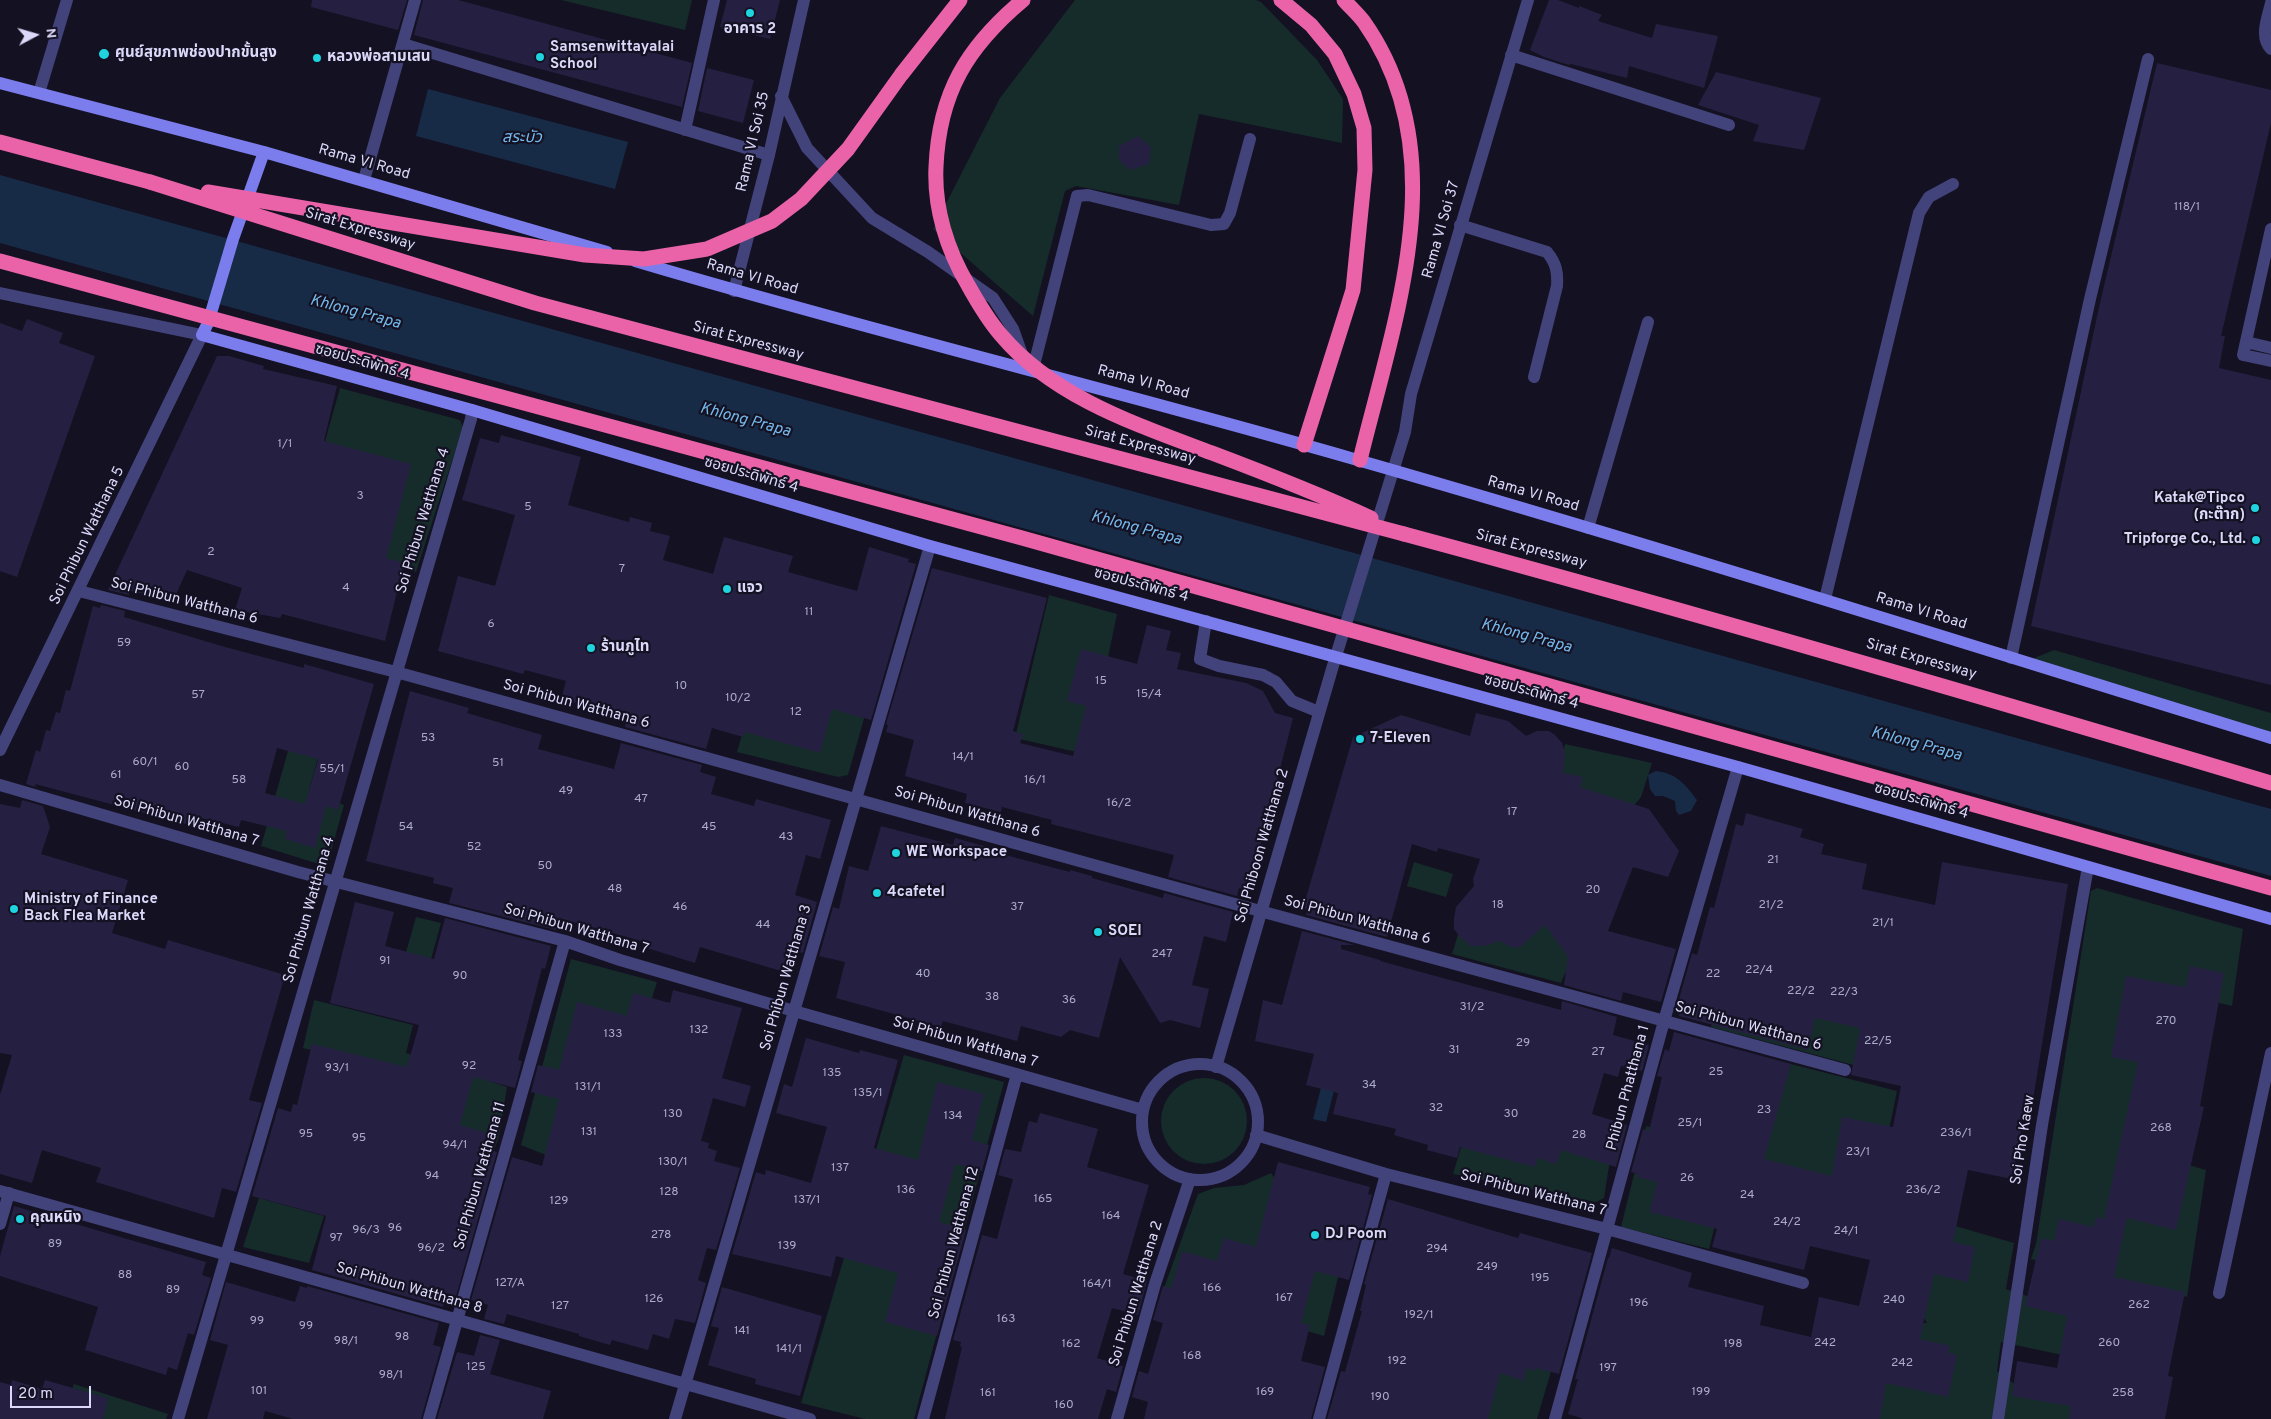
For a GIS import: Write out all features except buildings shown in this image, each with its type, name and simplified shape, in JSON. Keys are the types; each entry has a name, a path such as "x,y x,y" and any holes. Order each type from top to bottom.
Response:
{"highway":[{"path":"150,182 585,255 644,259 708,249 772,221 801,199 848,149 901,75 960,0"},
{"path":"1023,0 996,23 966,60 949,96 937,142 935,189 945,236 959,270 980,306 1002,336 1033,365 1070,392 1120,417 1307,490 1404,534"},
{"path":"1281,0 1311,25 1335,54 1354,94 1364,128 1365,170 1353,290 1304,445"},
{"path":"1344,0 1364,22 1392,73 1408,120 1412,165 1412,217 1403,282 1360,460"},
{"name":"Sirat Expressway","path":"0,142 150,182 535,303 1626,594 1918,677 2271,783"},
{"path":"0,261 1022,538 2271,888"}],"main road":[{"name":"Rama VI Road","path":"0,83 264,152 734,290 1360,460 1825,600 2271,738"},
{"path":"202,335 208,323 233,239 264,152"},
{"name":"ซอยประดิพัทธ์ 4","path":"202,335 472,410 930,546 1738,767 2271,919"}],"street":[{"path":"39,93 67,0"},
{"path":"364,180 415,0"},
{"path":"685,130 714,0"},
{"name":"Rama VI Soi 35","path":"734,290 768,156 804,0"},
{"name":"Rama VI Soi 37","path":"1383,503 1405,432 1411,394 1528,0"},
{"path":"2271,3 2265,32 2268,46 2271,49"},
{"path":"403,44 768,156"},
{"path":"1511,55 1729,125"},
{"path":"2011,658 2090,299 2148,59"},
{"path":"781,96 808,148 872,218 928,252 993,298 1013,329 1030,369"},
{"path":"1030,369 1077,196 1088,195 1210,225 1224,224 1230,213 1250,139"},
{"path":"1825,600 1918,213 1929,197 1953,184"},
{"path":"1460,225 1548,252 1554,260 1558,272 1557,286 1534,377"},
{"path":"2271,229 2243,355 2271,361"},
{"name":"ซอยประดิพัทธ์ 4","path":"0,293 202,335"},
{"path":"1588,528 1648,322"},
{"name":"Soi Phibun Watthana 5","path":"0,750 202,335"},
{"path":"2246,342 2271,348"},
{"name":"Soi Phibun Watthana 4","path":"178,1419 471,419 472,410"},
{"name":"Soi Phiboon Watthana 2","path":"1216,1067 1335,657 1383,503"},
{"name":"Soi Phibun Watthana 3","path":"675,1419 930,546"},
{"name":"Soi Phibun Watthana 6","path":"79,591 396,672 856,798 1261,912 1845,1070"},
{"path":"1206,621 1200,659 1218,666 1263,675 1276,682 1292,700 1319,712"},
{"name":"Phibun Phatthana 1","path":"1555,1419 1664,1022 1738,767"},
{"name":"Soi Phibun Watthana 7","path":"0,785 336,882 565,941 620,960 794,1011 1143,1110"},
{"name":"Soi Pho Kaew","path":"1998,1419 2042,1125 2088,866"},
{"name":"Soi Phibun Watthana 11","path":"428,1419 565,941"},
{"path":"2219,1293 2271,1053"},
{"path":"1197,1064 1216,1067 1232,1074 1245,1086 1253,1101 1258,1118 1256,1135 1250,1151 1239,1164 1226,1174 1209,1180 1190,1179 1176,1175 1159,1164 1148,1148 1142,1129 1143,1110 1150,1092 1162,1078 1179,1068 1197,1064"},
{"name":"Soi Phibun Watthana 12","path":"923,1419 1017,1074"},
{"name":"Soi Phibun Watthana 7","path":"1256,1135 1386,1174 1607,1230 1802,1283"},
{"path":"1319,1419 1386,1174"},
{"name":"Soi Phibun Watthana 2","path":"1117,1419 1155,1284 1190,1179"},
{"path":"0,1224 5,1192"},
{"name":"Soi Phibun Watthana 8","path":"5,1192 458,1319 685,1386 810,1419"}],"green space":[{"path":"561,0 692,0 685,30"},
{"path":"1075,0 1256,0 1261,2 1317,60 1343,99 1342,143 1199,114 1179,205 1076,186 1065,191 1033,316 933,229 1000,98"},
{"path":"340,388 460,420 463,427 416,572 380,561 324,445"},
{"path":"1049,595 1117,614 1094,725 1116,761 1015,738"},
{"path":"2054,650 2271,713 2271,732 2032,659"},
{"path":"823,703 865,715 848,775 838,777 737,752 745,724"},
{"path":"327,724 309,790 344,805 328,862 322,865 261,846 288,751"},
{"path":"1565,744 1652,763 1641,797 1626,815 1576,949 1561,983 1452,954 1460,928 1541,862"},
{"path":"1414,862 1453,874 1446,897 1407,886"},
{"path":"2097,888 2243,929 2232,1006 2153,987 2131,1148 2206,1170 2187,1297 2031,1259 2036,1244 2091,891"},
{"path":"416,917 441,923 430,963 405,956"},
{"path":"571,959 657,982 641,1034 546,1155 521,1145"},
{"path":"1723,987 1869,1029 1861,1067 1711,1027"},
{"path":"314,1000 413,1025 406,1053 507,1087 499,1137 470,1211 364,1063 303,1048"},
{"path":"904,1055 1004,1082 914,1419 865,1419 801,1403"},
{"path":"1787,1063 1897,1091 1889,1130 1837,1192 1755,1166"},
{"path":"1204,1078 1221,1081 1240,1097 1244,1104 1247,1121 1244,1138 1228,1157 1221,1161 1204,1164 1187,1161 1168,1145 1164,1138 1161,1121 1164,1104 1180,1085 1187,1081"},
{"path":"1470,1117 1610,1160 1604,1198 1596,1202 1453,1174"},
{"path":"1646,1126 1688,1136 1721,1201 1709,1249 1621,1227"},
{"path":"1271,1173 1340,1269 1324,1336 1164,1288 1198,1194 1214,1188 1244,1185"},
{"path":"259,1198 324,1216 309,1263 243,1247"},
{"path":"1897,1209 2014,1243 2006,1289 2075,1312 2067,1356 2001,1342 1997,1371 2021,1389 2115,1419 1845,1419 1895,1324 1927,1323 1881,1247"},
{"path":"1562,1334 1537,1419 1486,1419 1504,1359"},
{"path":"74,1384 168,1414 166,1419 60,1419"}],"water":[{"name":"สระบัว","path":"428,89 628,142 615,189 416,136"},
{"name":"Khlong Prapa","path":"0,175 2271,809 2271,876 0,243"},
{"path":"1656,771 1675,777 1688,789 1697,800 1691,811 1679,815 1676,811 1675,801 1663,796 1655,796 1650,789 1648,775"},
{"path":"1323,1080 1336,1083 1326,1122 1313,1119"}],"place":[{"name":"อาคาร 2","path":"750,13"},
{"name":"ศูนย์สุขภาพช่องปากขั้นสูง","path":"104,54"},
{"name":"Samsenwittayalai School","path":"540,57"},
{"name":"หลวงพ่อสามเสน","path":"317,58"},
{"name":"Katak@Tipco (กะต๊าก)","path":"2255,508"},
{"name":"Tripforge Co., Ltd.","path":"2256,540"},
{"name":"แจว","path":"727,589"},
{"name":"ร้านภูไท","path":"591,648"},
{"name":"7-Eleven","path":"1360,739"},
{"name":"WE Workspace","path":"896,853"},
{"name":"4cafetel","path":"877,893"},
{"name":"Ministry of Finance Back Flea Market","path":"14,909"},
{"name":"SOEI","path":"1098,932"},
{"name":"คุณหนิง","path":"20,1219"},
{"name":"DJ Poom","path":"1315,1235"}]}
